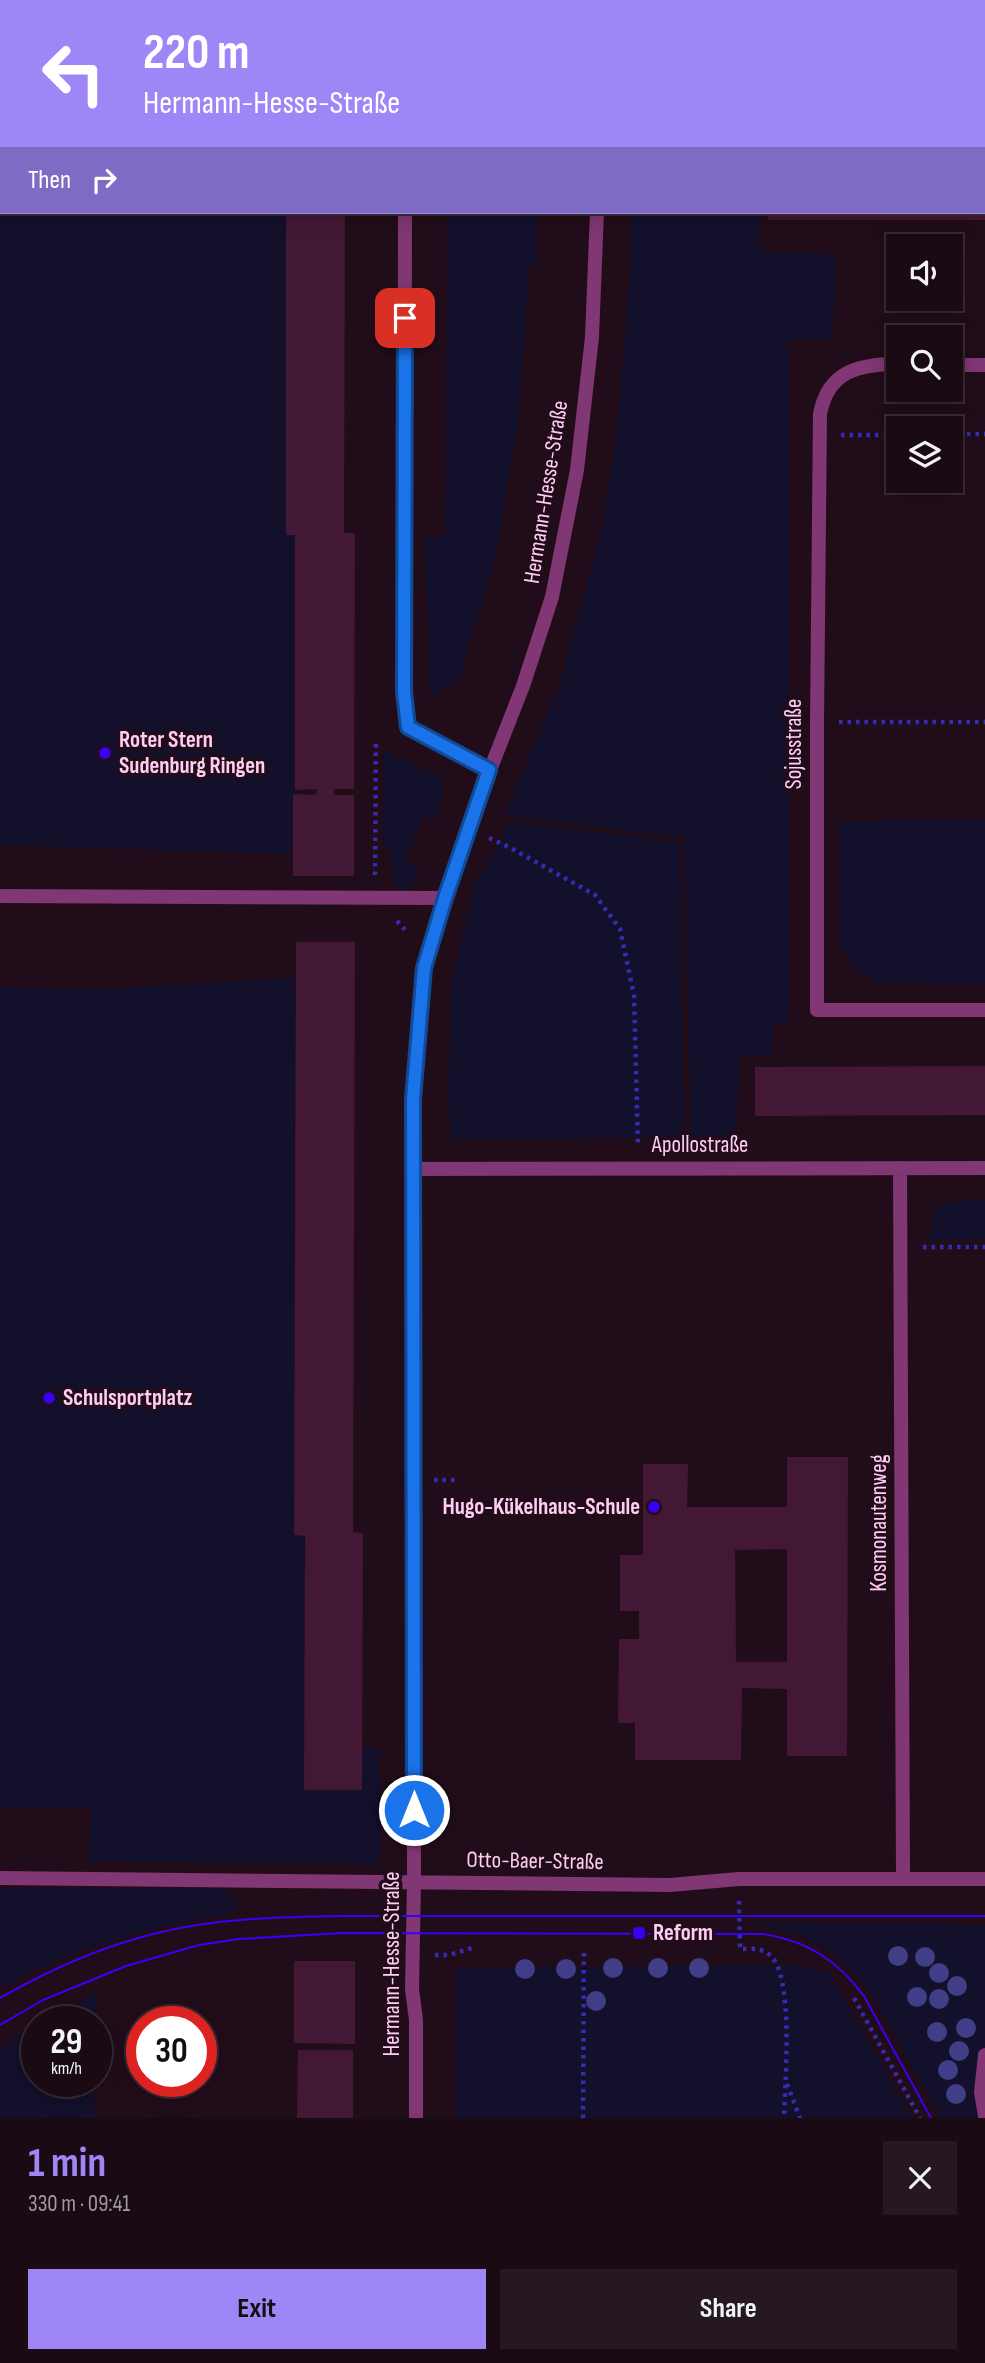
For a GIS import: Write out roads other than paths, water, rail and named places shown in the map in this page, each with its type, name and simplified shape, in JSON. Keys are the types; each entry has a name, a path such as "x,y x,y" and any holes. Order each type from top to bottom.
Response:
{"street":[{"path":"405,214 404,692 408,727 489,770"},
{"name":"Hermann-Hesse-Straße","path":"415,2118 416,2020 412,1989 413,1099 424,968 489,770 523,686 552,597 578,470 592,337 597,214"},
{"path":"963,365 985,365"},
{"name":"Sojusstraße","path":"886,366 857,369 841,376 830,387 825,397 819,435 817,1010 985,1010"},
{"path":"0,896 445,898"},
{"name":"Kosmonautenweg","path":"900,1168 903,1878"},
{"name":"Apollostraße","path":"415,1170 985,1168"},
{"name":"Otto-Baer-Straße","path":"0,1878 670,1885 739,1879 985,1879"},
{"path":"985,2055 981,2092 985,2116"}],"tram line":[{"path":"0,1998 57,1969 117,1945 180,1928 250,1919 343,1916 985,1916"},
{"path":"0,2025 43,2000 126,1966 199,1945 239,1939 342,1933 764,1934 795,1942 821,1954 854,1984 864,1996 931,2118"}],"place":[{"name":"Roter Stern Sudenburg Ringen","path":"105,753"},
{"name":"Schulsportplatz","path":"49,1398"},
{"name":"Hugo-Kükelhaus-Schule","path":"654,1507"},
{"name":"Reform","path":"639,1933"}]}
